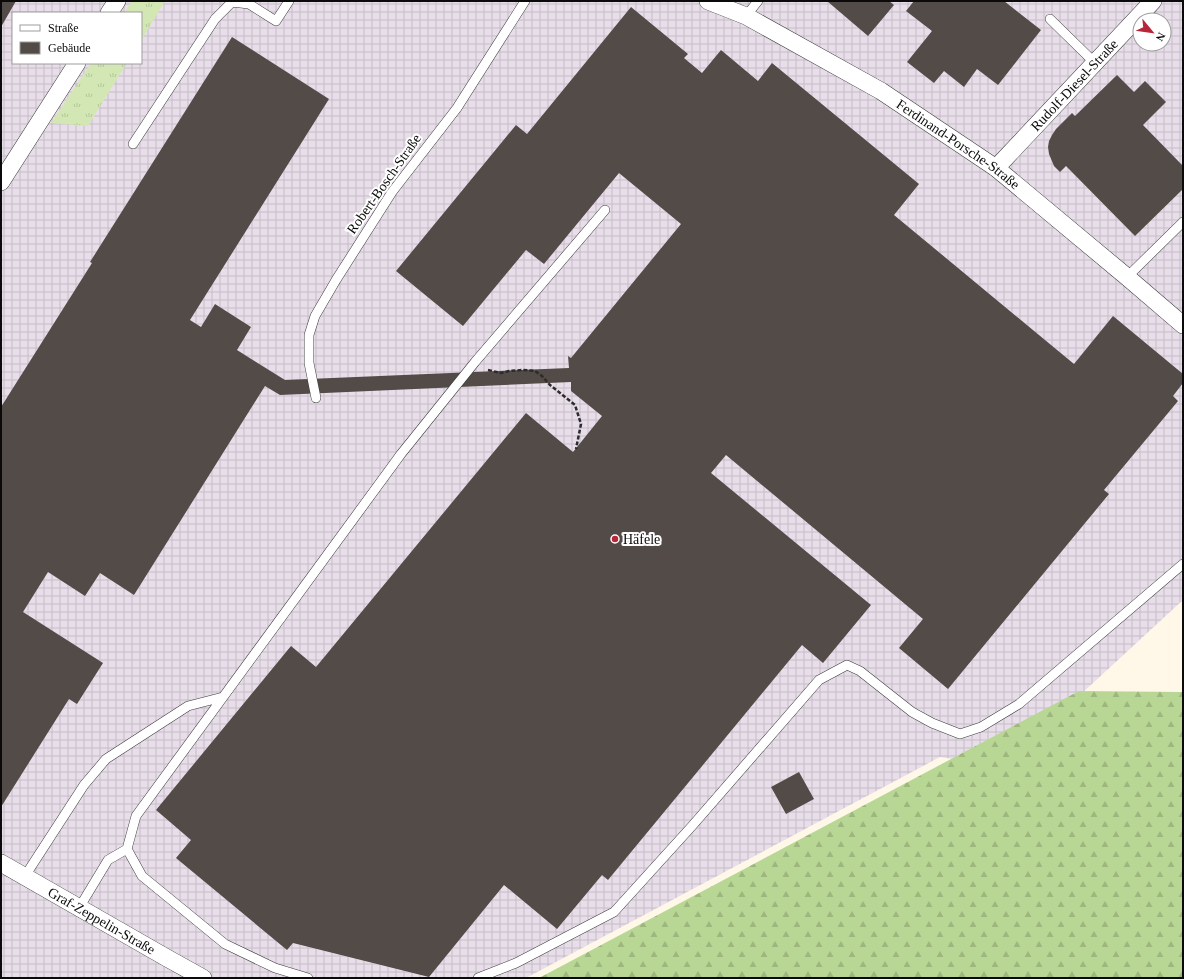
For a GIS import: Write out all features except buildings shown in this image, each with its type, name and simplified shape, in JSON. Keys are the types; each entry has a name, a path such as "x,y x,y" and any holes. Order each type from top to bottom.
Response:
{"street":[{"path":"110,12 117,1"},
{"name":"Ferdinand-Porsche-Straße","path":"708,1 746,16 881,91 996,168 1128,277 1183,325"},
{"name":"Rudolf-Diesel-Straße","path":"996,168 1153,1"},
{"path":"1,182 76,64"},
{"name":"Graf-Zeppelin-Straße","path":"1,863 203,978"}],"lane":[{"path":"133,144 215,19 232,2 249,4 276,21 289,1"},
{"name":"Robert-Bosch-Straße","path":"316,398 309,363 310,335 315,316 392,192 457,108 525,1"},
{"path":"746,16 758,1"},
{"path":"1050,19 1095,63"},
{"path":"308,978 275,968 225,944 142,876 127,849 136,816 402,454 475,362 605,210"},
{"path":"1128,277 1183,222"},
{"path":"478,978 516,963 614,912 692,826 819,680 847,666 854,668 860,671 912,712 932,723 960,734 981,726 1019,704 1183,564"},
{"path":"26,876 84,785 106,759 188,706 223,697"},
{"path":"79,908 108,860 127,849"}],"path":[{"path":"475,362 489,371 502,373 523,370 535,371 542,376 550,386 575,405 581,424 576,449"}],"shaded area":[{"path":"1,1 1183,1 1183,600 1055,718 971,762 940,757 526,978 1,978"}],"green space":[{"path":"132,1 165,1 142,39 142,12 125,12"},
{"path":"90,64 126,64 88,126 51,123"},
{"path":"1079,691 1183,692 1183,978 539,978"}],"place":[{"name":"Häfele","path":"615,539"}]}
